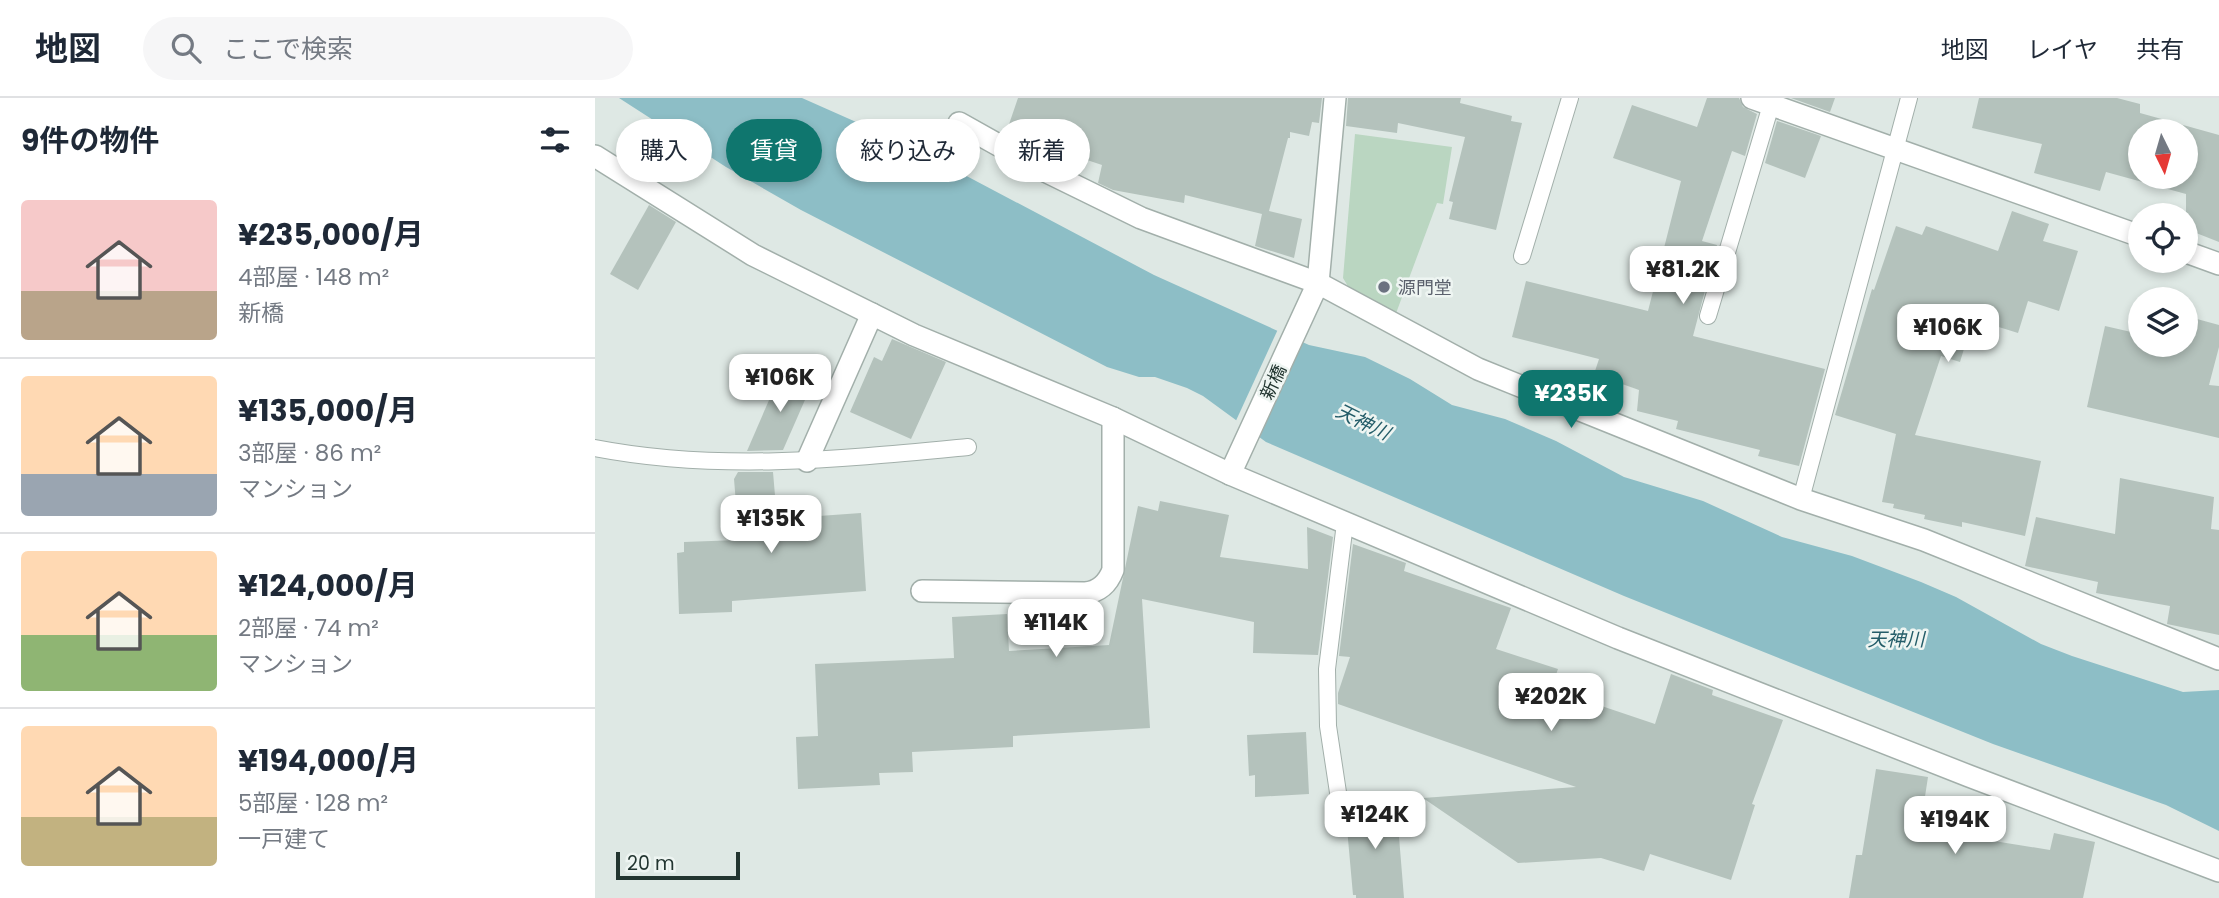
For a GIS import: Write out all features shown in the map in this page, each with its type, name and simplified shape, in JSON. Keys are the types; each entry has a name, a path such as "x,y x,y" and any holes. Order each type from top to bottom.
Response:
{"street":[{"name":"新橋","path":"1232,470 1315,290 1335,98"},
{"path":"1762,101 2128,232"},
{"path":"980,135 1041,169 1141,218 1315,290 1478,369 1801,499 1924,540 2219,660"},
{"path":"595,156 753,255 914,335 1113,418 1345,523 1618,638 2219,871"},
{"path":"2198,256 2219,264"},
{"path":"807,461 872,314"},
{"path":"922,591 1085,593 1092,592 1106,583 1113,570 1113,418"}],"lane":[{"path":"1522,256 1570,98"},
{"path":"1801,499 1909,98"},
{"path":"1708,316 1762,101"},
{"path":"595,448 680,461 745,463 807,461 968,447"},
{"path":"1342,819 1328,726 1327,669 1345,523"}],"green space":[{"path":"1355,134 1452,147 1443,204 1437,203 1395,316 1352,293 1343,278"}],"water":[{"name":"天神川","path":"619,98 802,98 849,119 836,119 836,182 978,182 1154,275 1309,345 1365,357 1410,379 1452,405 1505,419 1556,441 1624,477 1703,501 1782,537 1852,556 1921,582 1956,597 2041,644 2072,656 2183,692 2219,690 2219,831 2166,805 1993,744 1624,596 1266,442 1203,396 1155,377 1139,377 1107,367 801,210 752,182 822,182 822,119 726,119 726,167 712,158 712,119 652,119"}],"pier":[{"path":"1279,327 1303,338 1258,441 1234,425"}],"building":[{"path":"1018,98 1322,98 1319,123 1312,122 1309,136 1290,132 1269,211 1302,219 1294,258 1255,246 1262,214 1185,195 1184,203 1113,190 1098,183 1102,165 1090,161 1090,119 1011,119"},
{"path":"1348,98 1461,98 1460,103 1512,116 1511,121 1522,123 1496,230 1449,219 1453,202 1449,201 1465,137 1398,123 1397,133 1346,126"},
{"path":"1707,98 1739,98 1743,107 1757,114 1745,156 1732,151 1702,241 1717,245 1693,336 1825,369 1799,466 1758,456 1760,450 1676,429 1678,421 1637,411 1639,390 1594,374 1599,359 1512,337 1526,281 1648,311 1681,181 1613,158 1632,105 1697,127"},
{"path":"1791,98 1835,98 1830,112"},
{"path":"1979,98 2117,98 2140,104 2140,113 2162,119 2128,119 2128,178 2106,172 2100,191 2034,173 2042,144 1972,128"},
{"path":"1777,121 1821,136 1805,178 1765,163"},
{"path":"2198,129 2219,135 2219,242 2198,234 2198,203 2186,203 2186,194 2168,189 2198,189"},
{"path":"649,205 676,222 638,290 610,274"},
{"path":"2012,211 2049,224 2043,241 2078,251 2059,311 2028,301 2018,333 1973,319 1960,362 1941,356 1915,435 2041,461 2025,536 1962,522 1962,527 1924,519 1925,515 1893,508 1894,504 1882,502 1896,434 1835,415 1872,289 1874,290 1896,226 1922,235 1926,226 1998,251"},
{"path":"2198,319 2219,325 2219,347 2209,385 2219,386 2219,438 2087,407 2105,326 2128,331 2128,357 2198,357"},
{"path":"892,339 946,362 911,439 850,412 874,357 882,361"},
{"path":"782,370 812,384 783,450 747,451"},
{"path":"738,472 773,472 777,519 861,513 866,591 732,601 732,612 679,614 677,553 684,552 684,542 739,540 734,479"},
{"path":"2120,478 2214,497 2211,529 2219,530 2219,635 2167,624 2170,606 2096,593 2098,582 2025,566 2036,517 2115,534"},
{"path":"1160,501 1229,515 1220,557 1308,569 1307,527 1333,537 1318,655 1253,653 1254,622 1142,599 1150,728 1013,736 1013,747 912,752 913,772 879,773 880,785 798,789 796,737 818,736 815,664 954,658 952,617 1007,614 1009,651 1109,645 1138,506 1158,511"},
{"path":"1353,544 1406,563 1404,571 1511,608 1496,649 1558,669 1551,689 1655,724 1671,674 1713,690 1712,695 1783,720 1752,804 1755,805 1731,880 1650,854 1644,871 1601,858 1518,863 1423,798 1576,787 1338,704 1338,693 1350,657 1339,656"},
{"path":"1306,732 1309,794 1255,797 1255,775 1249,776 1247,735"},
{"path":"1876,769 1928,777 1920,829 2050,850 2054,833 2095,842 2083,898 1849,898 1856,855 1862,855"},
{"path":"1396,800 1404,898 1356,898 1356,895 1353,895 1347,828 1352,822 1350,804"}],"place":[{"name":"源門堂","path":"1384,287"}]}
